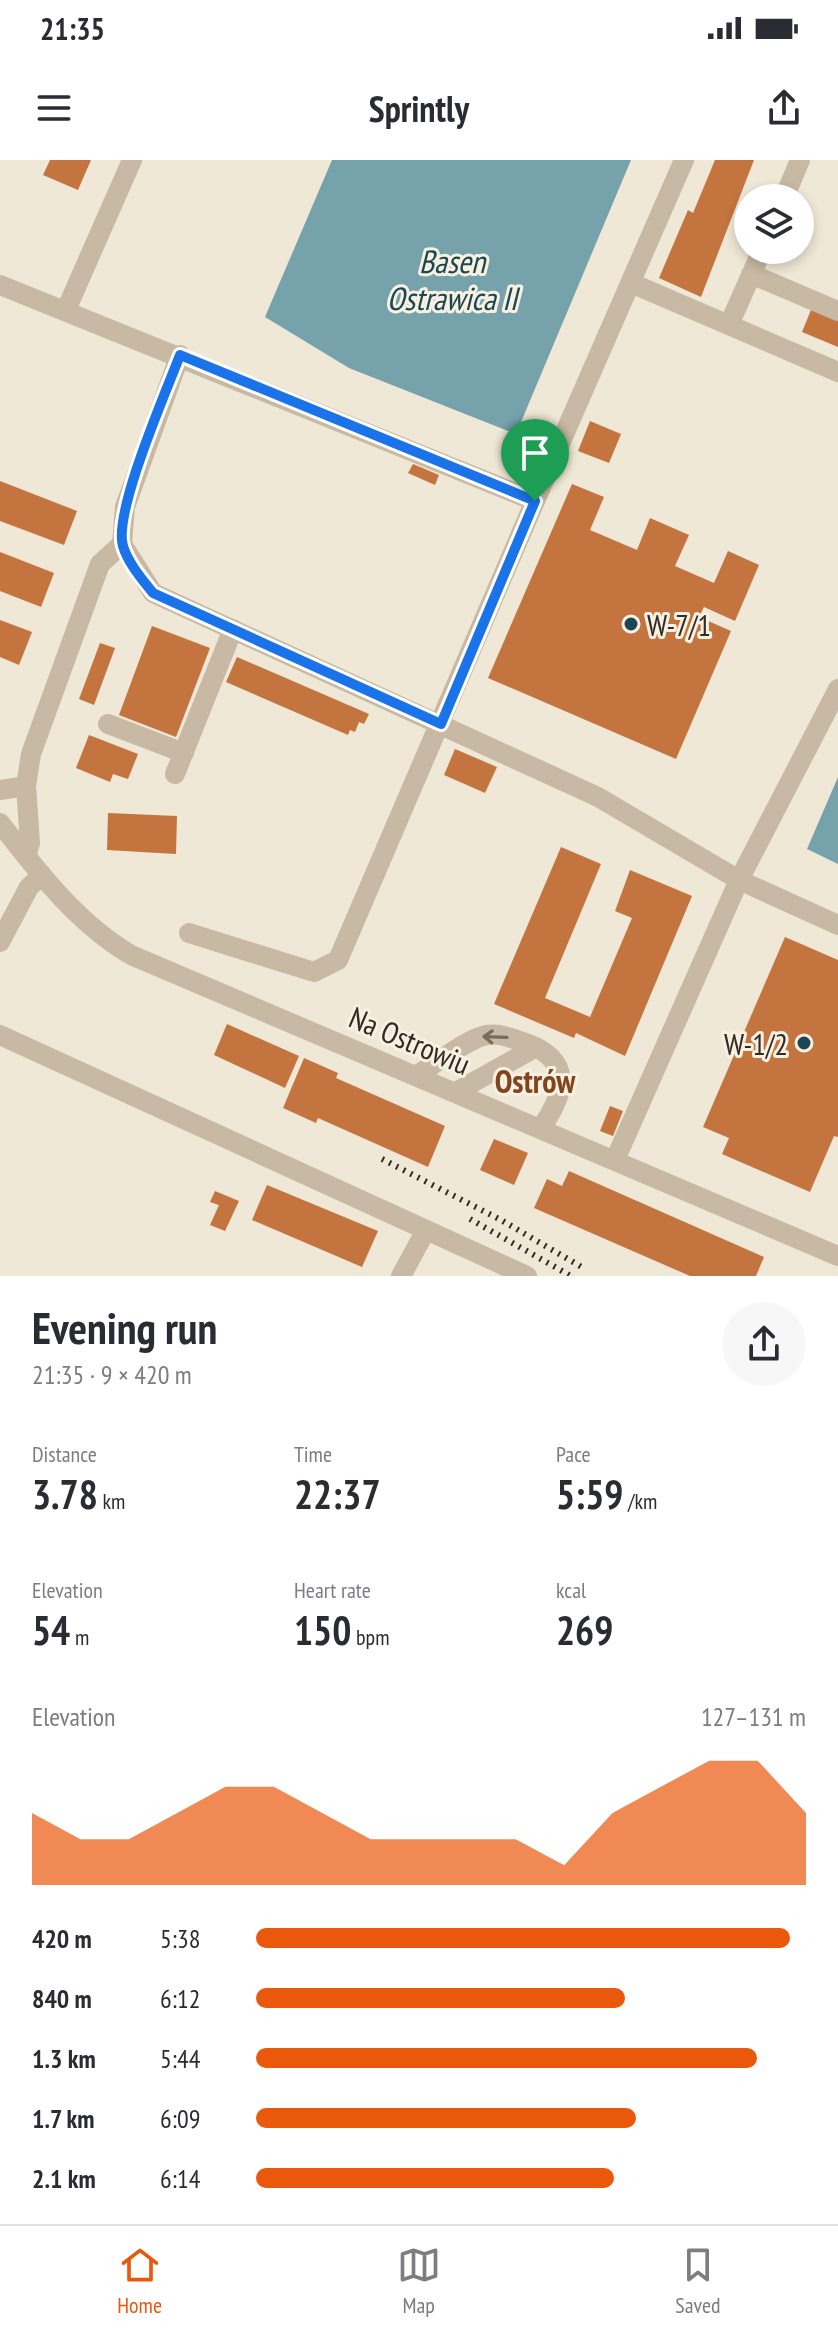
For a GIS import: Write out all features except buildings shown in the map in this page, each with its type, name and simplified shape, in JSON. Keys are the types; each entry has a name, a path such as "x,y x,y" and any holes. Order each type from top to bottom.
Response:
{"street":[{"path":"66,310 132,160"},
{"path":"189,933 314,972 338,960 684,160"},
{"path":"790,184 800,160"},
{"path":"729,325 756,264"},
{"path":"751,274 838,311"},
{"path":"631,283 838,372"},
{"path":"0,285 180,355 535,501"},
{"path":"180,355 125,507 122,544 153,593 598,797 739,880 838,925"},
{"path":"26,856 30,843 26,786 31,754 100,564 122,544"},
{"path":"175,774 233,629"},
{"path":"606,1156 739,880 838,689"},
{"path":"108,724 184,753"},
{"path":"0,790 26,786"},
{"name":"Na Ostrowiu","path":"0,823 42,875 105,940 131,955 838,1256"},
{"path":"0,942 29,887 42,875"},
{"path":"0,1035 527,1276"},
{"path":"417,1075 484,1035 500,1035 536,1047 554,1059 561,1072 559,1098 541,1128"},
{"path":"456,1092 536,1047"},
{"path":"401,1276 426,1230"}],"water":[{"name":"Basen Ostrawica II","path":"332,160 631,160 516,434 349,368 265,317"},
{"path":"838,777 838,864 807,849"}],"railway":[{"path":"382,1159 501,1220 585,1269"},
{"path":"470,1219 571,1276"}],"place":[{"name":"W-7/1","path":"631,624"},
{"name":"W-1/2","path":"804,1043"}],"district":[{"name":"Ostrów","path":"535,1081"}],"route":[{"path":"180,355 535,501 441,724 153,593 134,568 122,544 125,507 180,355"}]}
